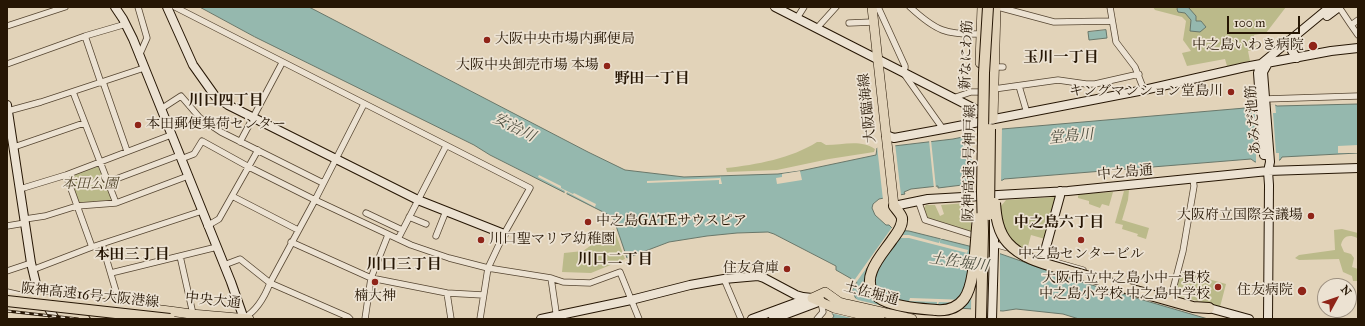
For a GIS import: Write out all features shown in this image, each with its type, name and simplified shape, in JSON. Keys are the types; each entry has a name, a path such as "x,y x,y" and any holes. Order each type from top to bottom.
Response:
{"highway":[{"name":"阪神高速3号神戸線","path":"984,318 983,232 980,191 985,44 988,7"},
{"name":"阪神高速3号神戸線","path":"984,318 988,302 992,127 991,44 996,7"},
{"path":"992,127 996,218 1008,243 1019,252 1036,260 1193,308 1209,308"},
{"path":"893,203 902,218 900,228 872,270 870,279 871,289 880,299 892,304 940,311 951,309 964,299 970,285 980,191"},
{"path":"42,298 68,309 116,319"},
{"name":"阪神高速16号大阪港線","path":"7,301 170,319"}],"main road":[{"name":"大阪臨海線","path":"875,7 873,22 893,203"},
{"name":"新なにわ筋","path":"979,126 982,7"},
{"name":"新なにわ筋","path":"992,127 994,89 999,67 996,7"},
{"name":"土佐堀通","path":"816,299 828,294 842,306 912,319"},
{"name":"中央大通","path":"7,297 42,298 120,305 249,319"},
{"name":"土佐堀通","path":"816,299 880,319"}],"street":[{"path":"7,26 65,7"},
{"path":"115,7 126,24 207,226 217,247 244,319 253,312 267,292 291,242 364,104"},
{"path":"138,7 146,38 139,56"},
{"path":"167,7 193,65 215,96 228,105 335,160 418,200 504,234"},
{"path":"174,7 530,188 504,234 488,268 480,319"},
{"path":"775,7 979,111"},
{"path":"797,18 804,7"},
{"path":"817,28 836,7"},
{"path":"875,7 905,66 902,71"},
{"path":"910,7 940,30 961,35 981,34"},
{"path":"996,7 1054,22 1112,21"},
{"path":"1110,7 1116,42 1135,67 1144,90"},
{"name":"あみだ池筋","path":"1264,103 1258,75 1262,69 1267,62 1330,7"},
{"path":"1267,62 1339,7 1358,35"},
{"path":"1351,25 1358,20"},
{"path":"849,24 873,22"},
{"path":"7,64 84,36 126,24"},
{"path":"84,36 127,151"},
{"path":"1293,43 1292,51 1297,58"},
{"path":"886,135 894,138 943,129 979,126 992,127 1027,113 1144,90 1267,62 1358,48"},
{"name":"あみだ池筋","path":"1267,62 1263,72 1269,185 1268,319"},
{"path":"240,142 282,63"},
{"path":"55,319 36,288 14,147 9,133 8,109 73,92 144,68"},
{"path":"902,71 943,129"},
{"path":"994,89 1058,80 1095,84 1139,74"},
{"path":"1019,86 1027,113"},
{"path":"73,92 116,203"},
{"path":"952,98 971,92 980,92"},
{"path":"161,109 181,96 200,118 221,132 323,183"},
{"path":"1264,103 1358,96"},
{"path":"14,147 84,123"},
{"name":"新なにわ筋","path":"979,126 979,242 984,318"},
{"name":"新なにわ筋","path":"984,318 994,247 992,127"},
{"path":"20,188 66,175 171,135"},
{"path":"108,182 180,157 194,154 202,141 314,200 388,235 449,258 488,268 551,278 563,282 590,283 620,272 639,319"},
{"path":"398,239 446,146"},
{"path":"207,226 219,219 258,150"},
{"name":"中之島通","path":"893,203 980,191 993,196 1194,179 1268,171 1358,168"},
{"path":"66,175 92,247"},
{"path":"7,226 77,206 116,203 188,176"},
{"path":"1171,296 1185,242 1194,179"},
{"path":"1043,258 1060,196 1060,191"},
{"path":"232,196 298,230"},
{"path":"918,200 925,220 979,242"},
{"path":"7,271 32,266 202,211"},
{"path":"436,236 446,211"},
{"path":"366,212 402,230"},
{"path":"409,217 426,224"},
{"path":"365,319 371,278 388,235"},
{"path":"291,242 371,278 447,293 483,295"},
{"path":"102,244 120,305"},
{"path":"111,272 217,247"},
{"path":"994,247 1043,258 1250,319"},
{"path":"180,256 193,314"},
{"path":"224,265 240,259 270,283 350,319"},
{"path":"541,319 557,317 682,287 724,279 758,276 796,295 816,299"},
{"path":"551,278 557,317"},
{"path":"724,279 741,319"},
{"path":"7,292 29,298"},
{"path":"447,293 451,319"},
{"path":"752,319 816,299"},
{"path":"774,319 816,299"},
{"path":"816,299 823,312 817,319"}],"green space":[{"path":"1153,7 1286,7 1266,33 1254,35 1256,49 1248,51 1250,61 1227,66 1225,59 1187,66 1182,53 1191,51 1183,40 1186,21 1182,17 1155,10"},
{"path":"817,142 821,142 826,145 858,143 875,149 874,152 829,159 777,170 727,172 726,168 773,160 807,148"},
{"name":"本田公園","path":"97,164 100,165 112,197 110,200 81,203 78,201 70,178 72,175"},
{"path":"1129,190 1128,200 1122,220 1149,228 1146,239 1137,236 1138,234 1122,229 1123,225 1115,223 1124,191"},
{"path":"1113,192 1109,206 1102,204 1100,208 1089,204 1089,201 1078,198 1079,194"},
{"path":"1056,197 1045,239 1031,235 1027,250 1001,242 1001,206 1006,200"},
{"path":"966,203 971,208 971,233 926,219 924,208 926,205 935,205 940,216 944,214 941,205"},
{"path":"614,229 625,259 591,273 562,272 564,253 583,251"},
{"path":"1342,229 1358,233 1357,238 1349,236 1343,240 1341,245 1344,252 1351,254 1354,258 1352,267 1358,269 1358,281 1357,278 1352,278 1352,276 1343,272 1339,259 1299,260 1295,258 1299,255 1335,250 1334,230"},
{"path":"1180,271 1226,284 1220,307 1175,295"}],"water":[{"path":"200,7 309,7 625,170 684,177 778,174 800,171 876,155 877,148 953,139 1002,129 1245,108 1248,106 1275,105 1358,104 1358,153 1282,157 1280,160 1255,162 1251,159 1004,179 938,188 938,186 911,189 904,192 905,194 879,199 873,204 872,208 875,215 894,230 909,231 1001,254 1078,281 1208,319 1079,319 1063,314 1016,309 1003,311 958,308 907,308 898,319 832,319 834,316 832,313 856,299 852,290 857,282 836,270 836,266 774,234 768,232 737,233 669,242 627,258 613,217 490,155 474,145 255,37"},
{"path":"1179,7 1188,7 1196,16 1196,21 1201,21 1206,27 1200,32 1190,31 1191,20 1185,13 1178,12 1177,9"},
{"path":"1106,30 1107,38 1089,40 1088,32"}],"pier":[{"path":"1275,104 1276,113 1273,113 1276,153 1279,153 1279,162 1275,161 1256,164 1256,154 1258,154 1256,114 1252,114 1252,106"},
{"path":"1002,127 1001,183 972,187 972,133"},
{"path":"929,140 931,140 936,188 934,189"},
{"path":"895,143 902,197 883,200 877,146"},
{"path":"1358,145 1358,153 1338,153 1338,146"},
{"path":"800,171 802,180 777,184 776,178 782,177 782,174"},
{"path":"539,175 561,186 561,188 596,204 595,207 567,192 566,195 564,194 565,191 538,177"},
{"path":"720,176 722,184 719,184 719,180 647,183 647,181 720,178"},
{"path":"893,226 895,228 855,284 853,282"},
{"path":"897,235 909,235 939,243 940,240 940,243 968,250 967,253 909,238 897,238"},
{"path":"972,244 1000,252 1000,313 971,311"},
{"path":"855,298 905,311 901,319 855,319 831,313"},
{"path":"910,298 968,300 968,303 939,302 937,306 937,302 909,301"}],"railway":[{"path":"7,311 78,319"}],"place":[{"name":"大阪中央市場内郵便局","path":"487,40"},
{"name":"中之島いわき病院","path":"1313,46"},
{"name":"大阪中央卸売市場 本場","path":"607,66"},
{"name":"キングマンション堂島川","path":"1231,92"},
{"name":"本田郵便集荷センター","path":"138,125"},
{"name":"大阪府立国際会議場","path":"1311,216"},
{"name":"中之島GATEサウスピア","path":"588,222"},
{"name":"川口聖マリア幼稚園","path":"481,240"},
{"name":"中之島センタービル","path":"1081,240"},
{"name":"住友倉庫","path":"787,269"},
{"name":"楠大神","path":"375,282"},
{"name":"大阪市立中之島小中一貫校 中之島小学校 中之島中学校","path":"1218,287"},
{"name":"住友病院","path":"1302,291"}],"district":[{"name":"玉川一丁目","path":"1061,58"},
{"name":"野田一丁目","path":"652,79"},
{"name":"川口四丁目","path":"226,101"},
{"name":"中之島六丁目","path":"1059,223"},
{"name":"本田三丁目","path":"132,255"},
{"name":"川口二丁目","path":"615,260"},
{"name":"川口三丁目","path":"404,265"}],"water label":[{"name":"安治川","path":"514,128"},
{"name":"堂島川","path":"1071,137"},
{"name":"土佐堀川","path":"959,263"}]}
